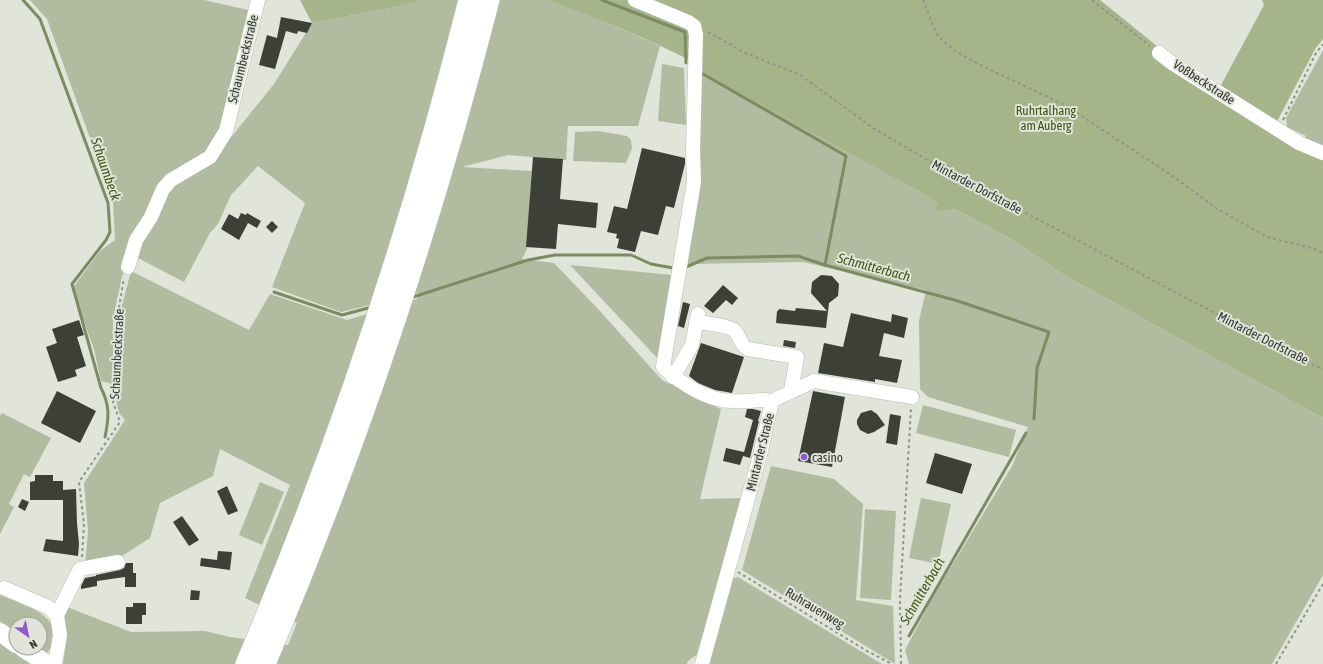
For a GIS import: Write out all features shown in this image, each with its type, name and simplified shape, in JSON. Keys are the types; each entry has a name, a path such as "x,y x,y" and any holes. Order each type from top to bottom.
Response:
{"highway":[{"path":"246,664 287,566 316,490 371,336 416,195 437,123 469,0"},
{"path":"265,664 339,482 389,342 436,193 459,114 489,0"}],"main road":[{"path":"35,656 47,664"}],"street":[{"path":"635,0 694,26"},
{"name":"Schaumbeckstraße","path":"128,267 136,240 150,217 163,189 171,180 210,157 226,131 257,5"},
{"name":"Mintarder Straße","path":"694,26 696,35 693,151 694,182 663,367 674,377 698,392 723,400 741,402 764,400 769,402 771,409 730,567 702,664"},
{"name":"Voßbeckstraße","path":"1159,52 1172,63 1299,143 1323,153"},
{"path":"674,377 692,345 697,318 731,328 736,332 743,345 748,349 797,357 791,391"},
{"path":"769,402 814,381 912,396"},
{"path":"55,664 60,635 57,615 80,569 118,562"},
{"path":"4,588 48,607 57,615"}],"path":[{"path":"923,0 940,40 955,51 980,65 1065,105 1174,177 1216,208 1267,237 1315,249 1323,253"},
{"name":"Voßbeckstraße","path":"1092,0 1159,52"},
{"name":"Mintarder Dorfstraße","path":"694,26 710,33 743,52 800,76 876,130 927,160 1221,317 1323,369"},
{"path":"1278,129 1316,53 1323,44"},
{"name":"Schaumbeckstraße","path":"80,569 84,524 79,482 120,422 113,402 117,384 117,319 124,280 128,267"},
{"path":"901,664 900,599 912,396"},
{"name":"Ruhrauenweg","path":"730,567 867,651 892,664"},
{"path":"1276,664 1323,584"}],"green space":[{"path":"30,0 204,0 253,11 223,129 203,155 168,176 133,238 122,277 113,318 113,384 101,381 94,349 72,289 100,251 115,240 113,202 47,19"},
{"path":"300,0 418,0 416,3 312,23"},
{"path":"418,0 547,0 592,16 660,46 638,126 568,126 566,160 508,155 462,167 532,171 527,249 522,259 554,263 662,380 721,409 700,499 745,498 702,651 688,661 687,664 64,664 66,644 64,614 67,607 131,632 205,631 230,637 288,645 297,623 245,598 290,485 220,449 213,476 160,503 150,538 116,560 85,566 88,531 84,483 125,420 119,413 116,400 119,386 119,317 131,271 249,330 270,294 347,320 417,299 419,293 341,312 272,287 305,203 258,166 231,195 218,224 210,233 184,282 136,257 172,185 212,161 274,84 312,23 416,3"},
{"name":"Ruhrtalhang am Auberg","path":"547,0 1100,0 1168,55 1220,87 1264,5 1262,0 1323,0 1323,39 1315,49 1272,131 1300,146 1306,136 1323,144 1323,418 1064,275 1011,239 955,209 941,212 934,210 937,204 931,198 699,71 696,63 623,29"},
{"path":"1084,0 925,192 755,101 931,198 937,204 934,210 941,212 955,209 1011,239 1064,275 1323,418 1323,575 1272,664 909,664 905,650 933,597 1012,466 1028,427 928,397 920,389 919,321 926,290 803,262 684,264 699,72"},
{"path":"1323,50 1323,144 1287,127 1286,118"},
{"path":"662,64 684,68 686,125 658,121"},
{"path":"599,131 627,136 631,140 632,148 626,163 573,161 575,132"},
{"path":"570,265 672,275 660,361"},
{"path":"923,405 1016,430 1009,457 916,433"},
{"path":"2,413 51,438 30,477 24,474 9,504 14,507 0,534 0,416"},
{"path":"771,466 834,479 863,504 856,600 893,606 895,664 742,570"},
{"path":"260,482 284,492 262,545 239,535"},
{"path":"921,498 951,504 938,564 909,558"},
{"path":"865,509 896,511 891,600 860,598"},
{"path":"738,577 882,664 708,664 732,579"},
{"path":"0,595 23,604 44,616 8,616 8,628 0,621"},
{"path":"48,621 53,629 52,648 48,651"},
{"path":"0,642 8,648 8,656 20,656 32,664 0,664"}],"building":[{"path":"281,17 312,23 307,33 298,31 297,34 286,31 275,69 259,65 267,35 277,38"},
{"path":"642,148 685,158 685,164 674,208 666,206 658,235 641,231 635,252 617,248 619,239 616,238 617,234 607,232 614,206 627,209"},
{"path":"533,157 563,159 560,199 598,203 596,228 558,224 556,249 526,247"},
{"path":"241,213 246,215 247,213 261,221 257,228 248,223 239,240 221,229 229,214 238,219"},
{"path":"272,221 278,227 272,233 266,227"},
{"path":"821,275 832,276 839,284 838,296 829,303 826,328 776,323 777,311 779,309 795,311 796,308 827,311 811,293 812,282"},
{"path":"723,285 738,298 732,305 726,300 713,313 704,306"},
{"path":"683,302 690,304 684,328 678,326"},
{"path":"851,313 891,322 892,314 908,318 904,338 884,333 879,356 902,360 897,383 875,379 875,382 818,373 824,343 843,347"},
{"path":"79,320 84,335 77,337 86,366 75,370 77,376 58,382 46,347 57,343 52,329"},
{"path":"784,340 796,342 795,348 783,346"},
{"path":"701,343 744,357 732,393 715,390 698,383 689,376"},
{"path":"57,391 96,411 80,443 41,423"},
{"path":"813,391 845,397 832,467 798,461"},
{"path":"747,409 761,411 750,458 743,456 740,465 723,461 726,448 744,452 753,420 745,417"},
{"path":"871,410 877,414 885,425 868,434 860,430 857,420 861,413"},
{"path":"890,414 901,416 897,445 886,443"},
{"path":"935,453 972,464 962,494 926,483"},
{"path":"35,475 53,475 53,481 63,481 63,490 76,489 79,544 78,556 43,551 46,539 63,541 63,500 30,500 30,482 35,481"},
{"path":"227,486 238,511 228,515 217,491"},
{"path":"22,499 29,502 25,511 18,507"},
{"path":"182,516 199,540 189,546 173,522"},
{"path":"218,551 232,552 230,570 200,566 201,558 217,560"},
{"path":"126,563 133,563 133,573 136,573 136,587 125,587 125,577 97,581 97,586 81,589 85,578 120,570 124,568"},
{"path":"191,590 200,591 199,600 190,600"},
{"path":"133,603 146,603 146,615 142,615 142,624 126,624 126,607 133,607"}],"waterway":[{"name":"Schaumbeck","path":"23,0 40,19 108,203 110,232 106,240 72,284 101,388 106,400 108,418 105,437"},
{"name":"Schmitterbach","path":"602,0 685,32 686,63"},
{"name":"Schmitterbach","path":"703,74 846,156 825,265 958,301 1049,332 1037,368 1034,419"},
{"path":"410,298 528,260 555,255 631,255 651,264 673,268"},
{"path":"686,267 707,258 798,256 825,265"},
{"path":"274,292 342,315 372,307"},
{"name":"Schmitterbach","path":"909,636 1026,433"}],"place":[{"name":"casino","path":"804,457"}]}
